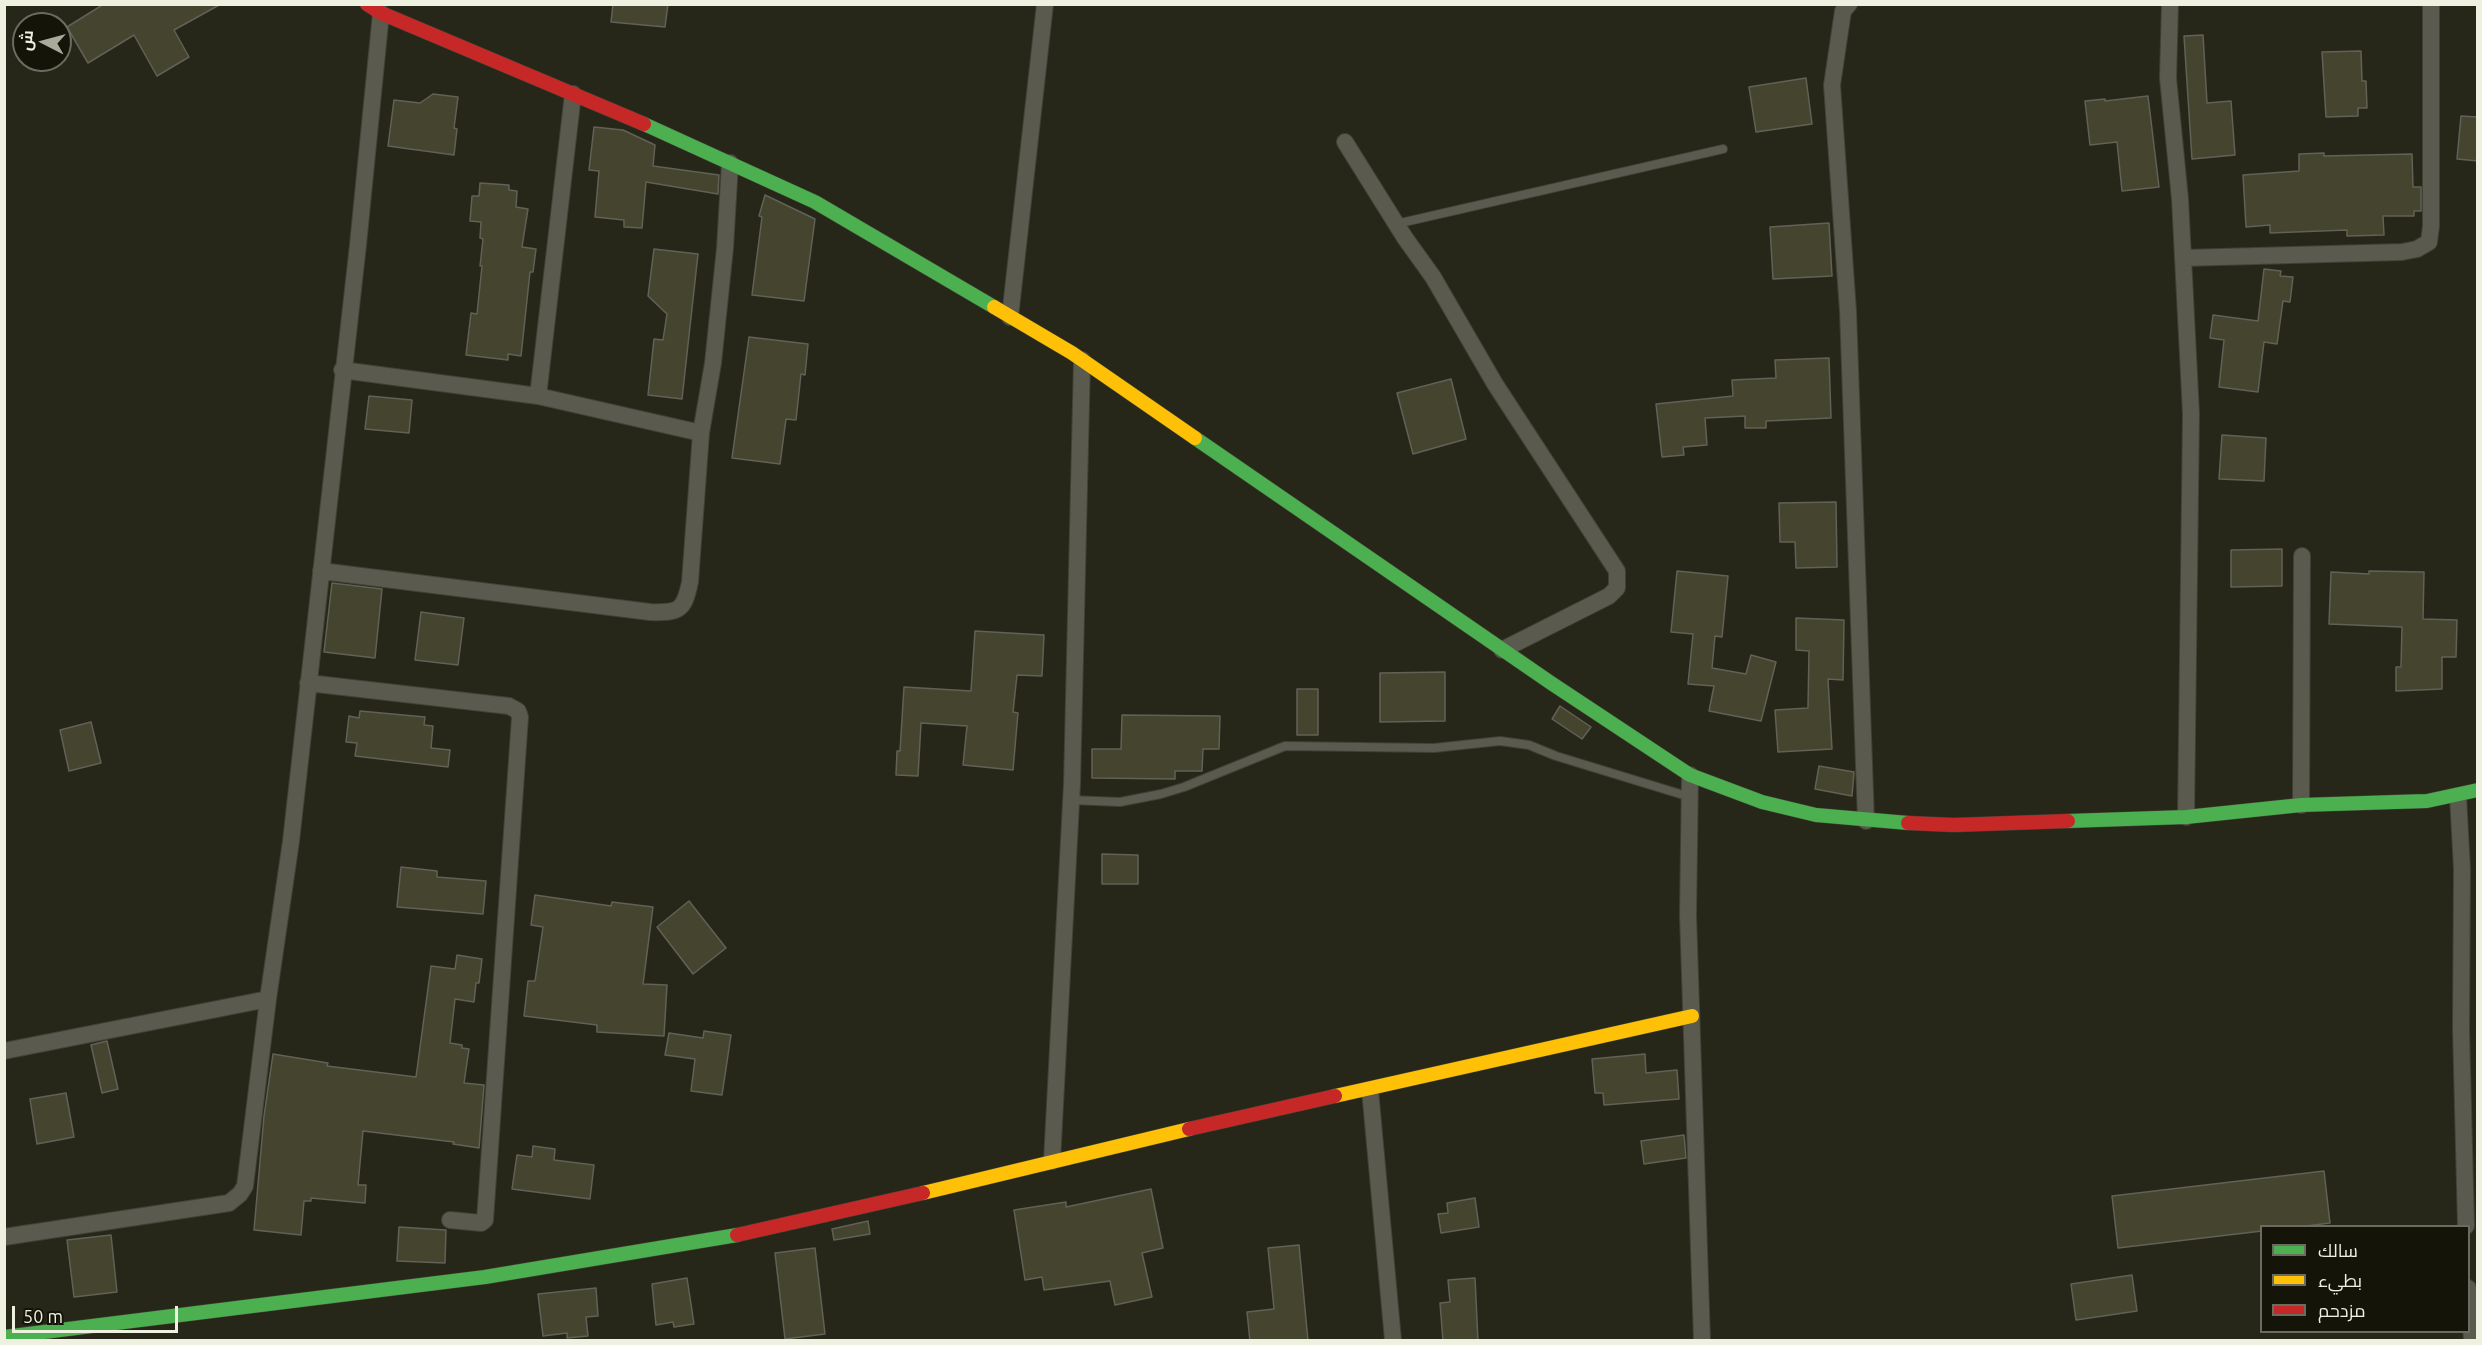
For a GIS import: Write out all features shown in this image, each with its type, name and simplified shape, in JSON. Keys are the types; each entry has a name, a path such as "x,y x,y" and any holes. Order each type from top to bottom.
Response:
{"street":[{"path":"1010,316 1045,4"},
{"path":"1849,4 1843,12 1832,85 1848,311 1866,821"},
{"path":"2170,4 2168,78 2180,199 2191,414 2186,817"},
{"path":"2182,258 2402,252 2417,249 2429,242 2431,226 2431,4"},
{"path":"4,1237 229,1203 240,1194 245,1186 268,999 291,841 342,370 358,245 374,8 815,202 1082,360 1502,650 1690,775 1762,802 1816,815 1866,821 1954,825 2186,817 2301,805 2427,801 2478,790"},
{"path":"538,396 573,94"},
{"path":"1345,142 1432,277 1495,384 1617,571 1617,588 1609,596 1502,650"},
{"path":"321,571 650,612 670,613 679,609 686,601 690,582 701,433 713,363 725,248 730,163"},
{"path":"1052,1161 1071,800 1082,360"},
{"path":"342,370 538,396 701,433"},
{"path":"2301,805 2302,556"},
{"path":"308,683 508,705 518,711 520,717 485,1220 481,1223 450,1220"},
{"path":"1690,775 1688,915 1702,1341"},
{"path":"2458,796 2462,869 2461,1029 2466,1225"},
{"path":"4,1051 268,999"},
{"path":"4,1337 485,1277 721,1238 1692,1016"},
{"path":"1370,1090 1393,1341"},
{"path":"2470,1306 2472,1341"}],"lane":[{"path":"1396,224 1723,149"},
{"path":"1071,800 1120,802 1161,794 1285,747 1434,748 1500,741 1529,745 1556,756 1690,797"}],"building":[{"path":"104,4 221,4 174,30 189,57 157,76 134,35 88,63 72,36 72,24"},
{"path":"613,4 668,4 665,27 611,22"},
{"path":"2203,35 2207,103 2231,101 2235,155 2192,159 2184,36"},
{"path":"2361,51 2362,81 2366,81 2367,108 2358,108 2358,116 2326,117 2322,52"},
{"path":"1806,78 1812,124 1756,132 1749,87"},
{"path":"433,94 458,97 454,128 457,129 454,155 388,146 394,100 420,103"},
{"path":"2148,96 2159,187 2122,191 2117,142 2090,145 2085,101"},
{"path":"2461,116 2478,117 2478,161 2457,159"},
{"path":"594,127 623,130 655,145 653,166 719,175 718,194 646,182 642,228 624,227 624,220 595,217 599,171 589,170"},
{"path":"2324,153 2324,156 2412,154 2413,187 2421,187 2421,211 2414,211 2414,216 2383,216 2384,235 2347,236 2347,230 2270,233 2270,225 2246,227 2243,175 2299,171 2299,154"},
{"path":"480,183 509,185 509,190 517,191 516,207 528,209 522,247 536,249 533,272 530,272 521,356 508,354 508,360 466,355 471,313 477,314 482,266 480,266 483,239 480,238 481,222 470,221 472,196 479,196"},
{"path":"765,195 815,219 804,301 752,295 762,217 759,216"},
{"path":"1829,223 1832,276 1773,279 1770,227"},
{"path":"654,249 698,254 682,399 648,395 654,339 663,340 667,314 648,296"},
{"path":"2264,269 2281,271 2280,276 2293,277 2290,302 2283,301 2277,344 2264,342 2258,392 2219,387 2224,340 2210,338 2213,315 2258,321"},
{"path":"749,337 808,344 805,375 801,374 796,420 786,419 780,464 732,458"},
{"path":"1829,358 1831,418 1766,421 1766,428 1745,428 1745,416 1705,418 1707,445 1683,447 1684,455 1662,457 1656,404 1733,396 1732,380 1776,378 1775,360"},
{"path":"1451,379 1466,439 1413,454 1397,393"},
{"path":"369,396 412,400 409,433 365,429"},
{"path":"2222,435 2266,438 2264,481 2219,479"},
{"path":"1836,502 1837,567 1796,568 1795,542 1780,542 1779,503"},
{"path":"2282,549 2282,586 2231,587 2231,550"},
{"path":"1677,571 1728,576 1722,637 1715,636 1712,668 1746,674 1751,655 1776,662 1761,721 1709,711 1714,686 1688,684 1693,634 1671,632"},
{"path":"2369,571 2424,572 2423,619 2457,620 2456,657 2442,657 2442,689 2396,691 2396,667 2401,667 2402,627 2329,624 2331,572 2369,574"},
{"path":"332,583 382,589 375,658 324,652"},
{"path":"421,612 464,618 458,665 415,660"},
{"path":"1796,618 1844,620 1843,680 1828,679 1832,749 1778,752 1775,710 1808,708 1809,651 1796,650"},
{"path":"975,631 1044,635 1042,676 1017,675 1013,712 1018,713 1013,770 963,765 967,726 921,723 918,776 896,775 897,751 900,751 904,687 971,691"},
{"path":"1445,672 1445,721 1380,722 1380,673"},
{"path":"1297,689 1318,689 1318,735 1297,735"},
{"path":"1560,706 1591,727 1582,739 1552,719"},
{"path":"360,711 425,717 424,725 433,726 431,748 450,750 448,767 355,756 357,743 346,742 349,716 359,718"},
{"path":"1122,715 1220,716 1219,749 1203,749 1202,771 1175,771 1175,779 1092,778 1092,749 1121,749"},
{"path":"91,722 101,763 69,771 60,730"},
{"path":"1819,766 1854,772 1852,796 1815,789"},
{"path":"1102,854 1138,855 1138,884 1102,884"},
{"path":"401,867 437,871 437,877 486,881 483,914 397,907"},
{"path":"535,895 611,906 612,902 653,907 643,984 667,985 664,1036 597,1032 597,1025 524,1016 528,981 535,981 543,927 531,925"},
{"path":"689,901 726,948 693,974 657,927"},
{"path":"457,955 482,959 474,1002 455,999 450,1043 469,1049 464,1083 484,1085 479,1148 453,1144 454,1142 363,1131 358,1185 366,1185 365,1203 311,1198 311,1201 304,1201 301,1235 254,1230 264,1116 273,1054 328,1063 327,1066 416,1077 431,966 455,969"},
{"path":"704,1031 731,1035 722,1095 691,1091 695,1059 665,1055 669,1033 703,1038"},
{"path":"107,1041 118,1089 102,1093 91,1045"},
{"path":"1645,1054 1646,1073 1677,1070 1679,1099 1604,1105 1603,1093 1595,1093 1592,1059"},
{"path":"66,1093 74,1137 37,1144 30,1099"},
{"path":"1684,1135 1686,1158 1644,1164 1641,1141"},
{"path":"533,1146 555,1149 554,1160 594,1165 590,1199 512,1189 517,1155 532,1157"},
{"path":"2324,1171 2330,1223 2260,1225 2260,1231 2118,1248 2112,1196"},
{"path":"1151,1189 1163,1248 1142,1253 1152,1297 1115,1305 1110,1281 1044,1290 1042,1277 1025,1280 1014,1210 1066,1202 1066,1207"},
{"path":"1475,1198 1479,1227 1441,1233 1438,1214 1448,1213 1447,1203"},
{"path":"868,1221 870,1234 834,1240 832,1229"},
{"path":"399,1227 446,1230 445,1263 397,1261"},
{"path":"111,1235 117,1292 74,1297 67,1240"},
{"path":"1299,1245 1308,1341 1250,1341 1247,1312 1274,1309 1268,1248"},
{"path":"815,1248 825,1334 785,1339 775,1253"},
{"path":"2132,1275 2137,1311 2076,1320 2071,1284"},
{"path":"687,1278 694,1324 674,1327 673,1322 656,1325 652,1284"},
{"path":"1475,1278 1478,1341 1443,1341 1440,1303 1450,1302 1448,1280"},
{"path":"596,1288 598,1316 586,1317 588,1336 567,1338 567,1333 543,1336 538,1294"}],"traffic: fast":[{"path":"644,124 815,202 994,307"},
{"path":"1195,438 1551,683 1690,775 1762,802 1816,815 1908,823"},
{"path":"2068,821 2186,817 2301,805 2427,801 2478,790"},
{"path":"4,1337 485,1277 737,1235"}],"traffic: slow":[{"path":"994,307 1072,353 1195,438"},
{"path":"1335,1096 1692,1016"},
{"path":"923,1193 1189,1129"}],"traffic: jam":[{"path":"367,4 381,13 644,124"},
{"path":"1908,823 1954,825 2068,821"},
{"path":"1189,1129 1335,1096"},
{"path":"737,1235 923,1193"}]}
